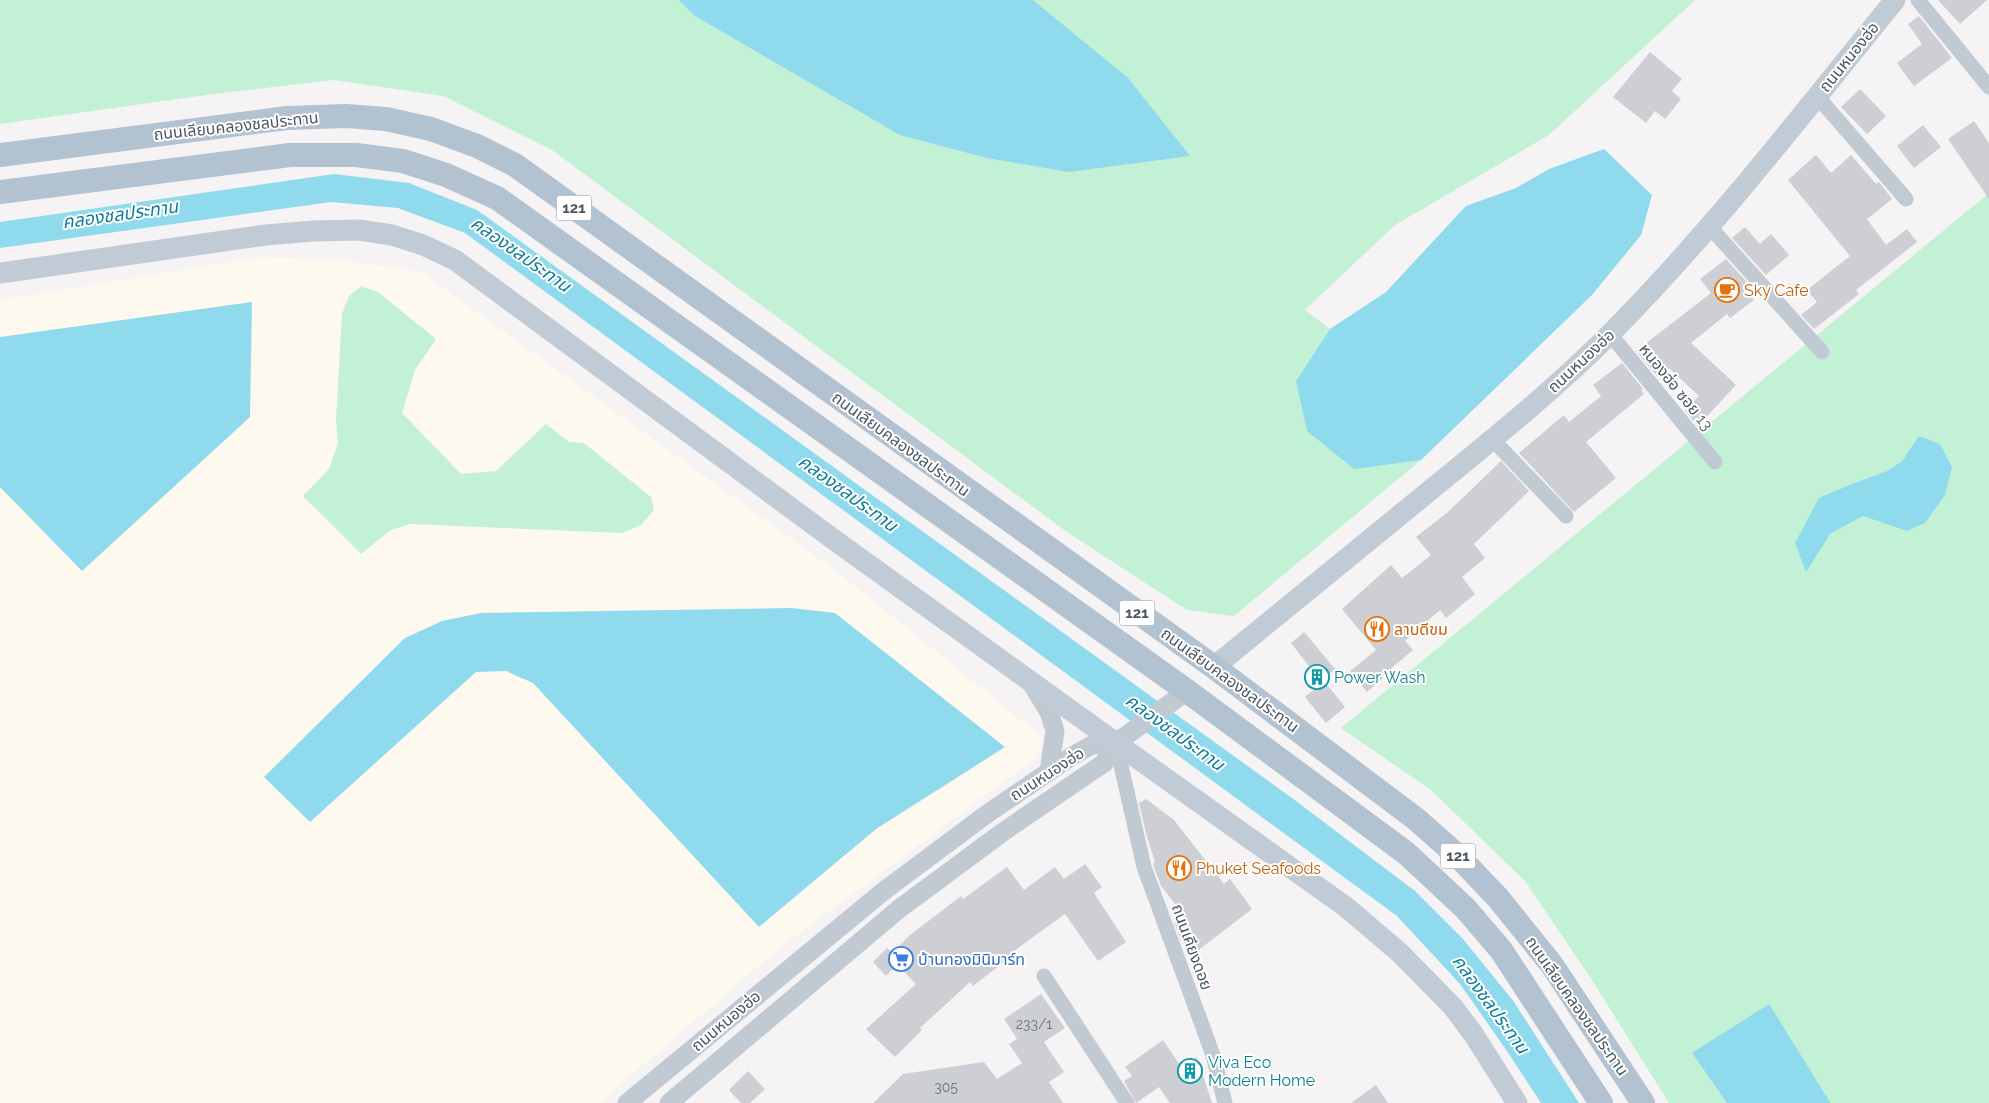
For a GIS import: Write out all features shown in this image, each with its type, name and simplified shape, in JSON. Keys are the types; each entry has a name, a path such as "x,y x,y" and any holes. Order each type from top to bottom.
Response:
{"main road":[{"name":"ถนนหนองฮ่อ","path":"1214,667 1493,440 1610,334 1740,192 1895,0"},
{"name":"ถนนเลียบคลองชลประทาน","path":"0,155 287,118 346,116 386,119 431,128 477,146 515,165 1214,667 1416,819 1459,857 1498,898 1552,964 1643,1103"},
{"name":"ถนนเลียบคลองชลประทาน","path":"0,192 290,155 356,155 403,161 446,175 497,198 1188,691 1382,834 1441,884 1465,908 1501,950 1601,1103"},
{"path":"0,273 266,234 359,230 392,234 423,245 455,260 833,538 1116,743 1346,906 1400,953 1453,1007 1474,1035 1516,1103"},
{"path":"1188,691 1214,667"}],"street":[{"path":"1918,0 1989,87"},
{"path":"1817,96 1906,199"},
{"path":"1709,226 1822,352"},
{"name":"หนองฮ่อ ซอย 13","path":"1610,334 1715,462"},
{"path":"1493,440 1566,516"},
{"path":"1030,680 1049,712 1055,731 1049,771"},
{"path":"1116,743 1188,691"},
{"name":"ถนนหนองฮ่อ","path":"627,1103 885,890 1049,771 1092,745 1116,743"},
{"name":"ถนนหนองฮ่อ","path":"669,1103 899,910 1003,832 1104,763 1116,743"},
{"name":"ถนนเคียงดอย","path":"1116,743 1144,867 1213,1054 1225,1103"},
{"path":"1044,976 1127,1103"}],"shaded area":[{"path":"259,257 342,260 421,272 832,568 1042,737 1037,757 778,949 599,1103 0,1103 0,300"}],"green space":[{"path":"0,0 1695,0 1549,135 1395,225 1305,310 1330,329 1296,381 1354,468 1421,460 1234,616 1187,610 1067,532 552,150 443,96 334,80 213,94 0,124"},
{"path":"1989,193 1989,1103 1830,1103 1692,1053 1727,1103 1669,1103 1590,977 1525,881 1431,790 1341,728","holes":["1919,437 1884,522 1863,516 1830,534 1852,484 1887,471 1902,461"]},
{"path":"361,286 378,292 436,339 415,370 402,413 461,474 496,471 546,424 569,442 584,443 651,497 654,510 641,525 622,533 410,524 391,530 361,554 303,496 329,469 338,443 336,421 342,314 349,296"}],"water":[{"path":"679,0 1033,0 1128,78 1190,156 1069,172 987,158 900,135 695,16"},
{"path":"1604,149 1652,195 1641,235 1592,295 1421,460 1354,469 1307,431 1296,381 1330,329 1386,292 1466,206 1516,188 1549,169"},
{"name":"คลองชลประทาน","path":"334,174 409,183 477,210 1292,798 1415,891 1463,939 1514,1002 1579,1103 1541,1103 1460,984 1397,916 465,233 398,208 331,202 0,248 0,222"},
{"path":"252,302 250,417 82,571 0,487 0,337"},
{"path":"1919,436 1940,444 1952,467 1945,495 1925,523 1907,531 1863,516 1830,534 1806,572 1795,543 1819,498 1887,471 1902,461"},
{"path":"792,608 835,613 1005,747 876,829 759,927 533,683 506,671 476,672 310,822 264,777 405,638 442,621 481,613"},
{"path":"1769,1004 1830,1103 1727,1103 1692,1053"}],"building":[{"path":"1938,0 1987,0 1960,24"},
{"path":"1919,16 1952,58 1914,86 1897,63 1922,44 1908,24"},
{"path":"1650,52 1682,79 1672,91 1681,99 1665,119 1655,111 1646,123 1613,97"},
{"path":"1860,89 1886,116 1867,134 1841,107"},
{"path":"1974,121 1989,143 1989,199 1948,139"},
{"path":"1923,125 1941,147 1914,168 1897,146"},
{"path":"1816,155 1831,173 1851,155 1876,184 1879,182 1892,199 1867,219 1886,245 1907,229 1917,242 1856,290 1859,294 1814,329 1801,315 1817,302 1807,290 1850,256 1788,180"},
{"path":"1745,227 1760,244 1771,234 1789,255 1766,275 1732,238"},
{"path":"1726,259 1752,288 1747,291 1754,300 1730,318 1727,314 1691,343 1736,385 1698,426 1685,411 1699,396 1669,368 1658,377 1636,351 1711,293 1700,279"},
{"path":"1622,363 1643,389 1641,390 1644,394 1586,442 1616,478 1574,512 1519,453 1564,415 1569,422 1601,396 1593,385"},
{"path":"1501,461 1529,491 1474,544 1485,558 1462,577 1475,594 1446,618 1440,610 1405,641 1413,650 1382,676 1383,678 1367,692 1350,671 1376,650 1342,609 1391,565 1402,578 1431,555 1416,537 1448,512"},
{"path":"1304,632 1335,669 1315,686 1306,675 1312,670 1291,643"},
{"path":"1324,681 1345,707 1326,723 1305,697"},
{"path":"1146,799 1174,820 1224,884 1230,879 1252,909 1192,955 1181,940 1174,922 1184,915 1161,886 1153,864 1155,862 1139,803"},
{"path":"1085,864 1102,887 1094,893 1126,942 1098,961 1065,914 1007,956 1009,958 973,986 970,982 920,1028 922,1030 895,1057 866,1029 916,984 897,964 886,976 873,962 887,948 892,953 910,935 961,896 963,899 1007,867 1024,890 1055,867 1064,879"},
{"path":"1041,994 1065,1028 1044,1042 1064,1072 1049,1082 1063,1103 873,1103 903,1074 984,1062 997,1079 1022,1063 1009,1044 1017,1039 1004,1019"},
{"path":"1163,1040 1182,1068 1197,1057 1212,1103 1170,1103 1159,1087 1136,1103 1124,1081 1132,1076 1125,1067"},
{"path":"748,1071 765,1089 750,1103 741,1103 729,1090"},
{"path":"1376,1085 1388,1103 1351,1103"}],"place":[{"name":"Sky Cafe","path":"1727,290"},
{"name":"ลาบดีขม","path":"1377,629"},
{"name":"Power Wash","path":"1317,677"},
{"name":"Phuket Seafoods","path":"1179,868"},
{"name":"บ้านทองมินิมาร์ท","path":"901,959"},
{"name":"Viva Eco Modern Home","path":"1190,1071"}]}
